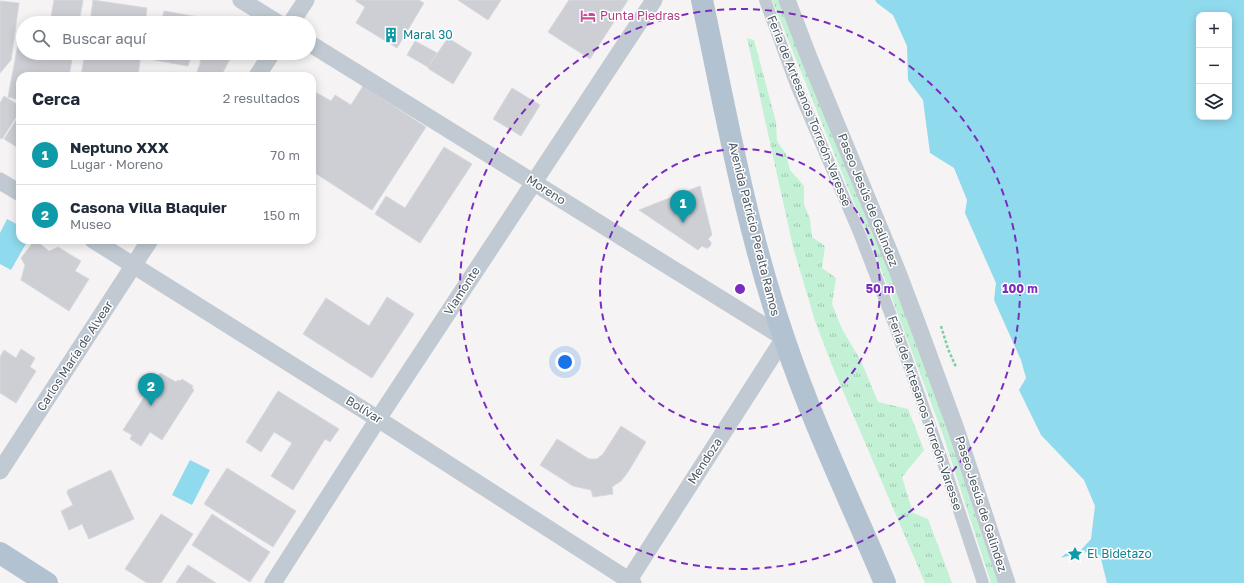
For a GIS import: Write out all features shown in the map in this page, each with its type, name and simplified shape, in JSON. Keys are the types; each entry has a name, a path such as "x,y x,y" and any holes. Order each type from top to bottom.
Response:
{"main road":[{"name":"Avenida Patricio Peralta Ramos","path":"702,0 742,190 763,274 802,390 885,583"},
{"path":"0,553 47,583"}],"street":[{"path":"241,0 267,16"},
{"path":"296,16 306,0"},
{"name":"Viamonte","path":"273,583 378,419 654,0"},
{"name":"Feria de Artesanos Torreón-Varesse","path":"765,0 796,85 860,235 895,326 984,583"},
{"name":"Paseo Jesús de Galindez","path":"788,0 810,60 908,298 956,429 1007,583"},
{"name":"Moreno","path":"316,47 784,338"},
{"path":"260,72 267,60"},
{"path":"0,181 16,191"},
{"name":"Bolívar","path":"99,244 378,419 629,582"},
{"name":"Carlos María de Alvear","path":"0,471 148,244"},
{"name":"Mendoza","path":"629,582 784,338"}],"path":[{"path":"941,326 948,349 956,367"}],"green space":[{"path":"772,0 781,0 874,229 950,433 999,583 991,583 943,435 883,274"},
{"path":"747,38 754,40 776,122 777,141 786,154 790,170 804,186 804,204 810,219 812,237 825,246 822,268 836,278 832,304 842,329 861,361 878,402 908,409 924,450 902,477 913,513 928,519 952,583 925,583 831,363 815,321 793,247"}],"water":[{"path":"875,0 1244,0 1244,583 1107,583 1100,555 1090,551 1061,558 1065,554 1079,552 1091,539 1095,506 1084,480 1041,435 1019,390 1026,378 1021,360 994,300 996,283 965,213 967,200 954,168 930,153 923,100 908,80 907,46 893,15"},
{"path":"7,219 16,224 16,244 26,244 11,270 0,264 0,233"},
{"path":"190,460 210,470 192,505 172,495"}],"building":[{"path":"54,0 83,0 80,16 51,16"},
{"path":"93,0 147,8 146,16 91,16"},
{"name":"Maral 30","path":"356,0 419,0 424,3 397,48 356,23 365,7"},
{"path":"458,0 501,0 488,20"},
{"name":"Punta Piedras","path":"569,0 628,0 590,59 548,32"},
{"path":"0,1 19,3 11,60 0,73"},
{"path":"164,11 192,16 163,16"},
{"path":"448,38 472,53 453,84 428,67"},
{"path":"415,41 437,53 428,67 407,55"},
{"path":"16,55 16,60 72,60 70,72 16,72 16,99 8,97"},
{"path":"84,60 140,60 139,72 82,72"},
{"path":"154,60 190,60 188,66"},
{"path":"200,60 229,60 223,72 197,72"},
{"path":"363,86 426,127 372,210 316,174 316,93 331,101 335,95 351,105"},
{"path":"512,88 540,105 521,136 493,119"},
{"path":"4,96 16,104 16,117 2,139 0,138 0,103"},
{"path":"16,120 16,146 4,139"},
{"path":"444,147 472,164 420,243 375,214 386,196 405,208"},
{"path":"700,186 712,235 708,239 711,242 711,245 708,248 702,246 698,250 639,210"},
{"path":"32,244 40,244 49,251 58,247 81,261 75,271 89,279 69,311 21,280 25,265 21,258"},
{"path":"387,297 414,314 372,378 303,334 326,298 369,326"},
{"path":"21,349 35,358 30,367 36,371 16,403 0,393 0,357 4,350 16,358"},
{"path":"160,373 176,382 182,379 193,386 192,388 194,390 162,440 150,432 141,446 130,439 132,435 123,430"},
{"path":"278,391 339,429 330,442 325,439 293,490 271,476 292,443 274,432 261,452 246,442"},
{"path":"621,426 646,442 628,472 621,481 612,487 613,494 593,497 591,490 573,486 540,465 557,439 589,459 597,459 603,454"},
{"path":"227,468 296,511 273,547 204,504"},
{"path":"111,470 134,519 89,539 82,524 69,530 61,511 73,505 67,493 68,490"},
{"path":"161,514 193,534 161,583 147,583 125,569"},
{"path":"212,514 270,552 250,582 192,545"},
{"path":"188,565 216,583 176,583"}],"place":[{"name":"Punta Piedras","path":"588,16"},
{"name":"Maral 30","path":"391,35"},
{"name":"Neptuno XXX","path":"683,223"},
{"name":"Casona Villa Blaquier","path":"151,406"},
{"name":"El Bidetazo","path":"1075,554"}]}
